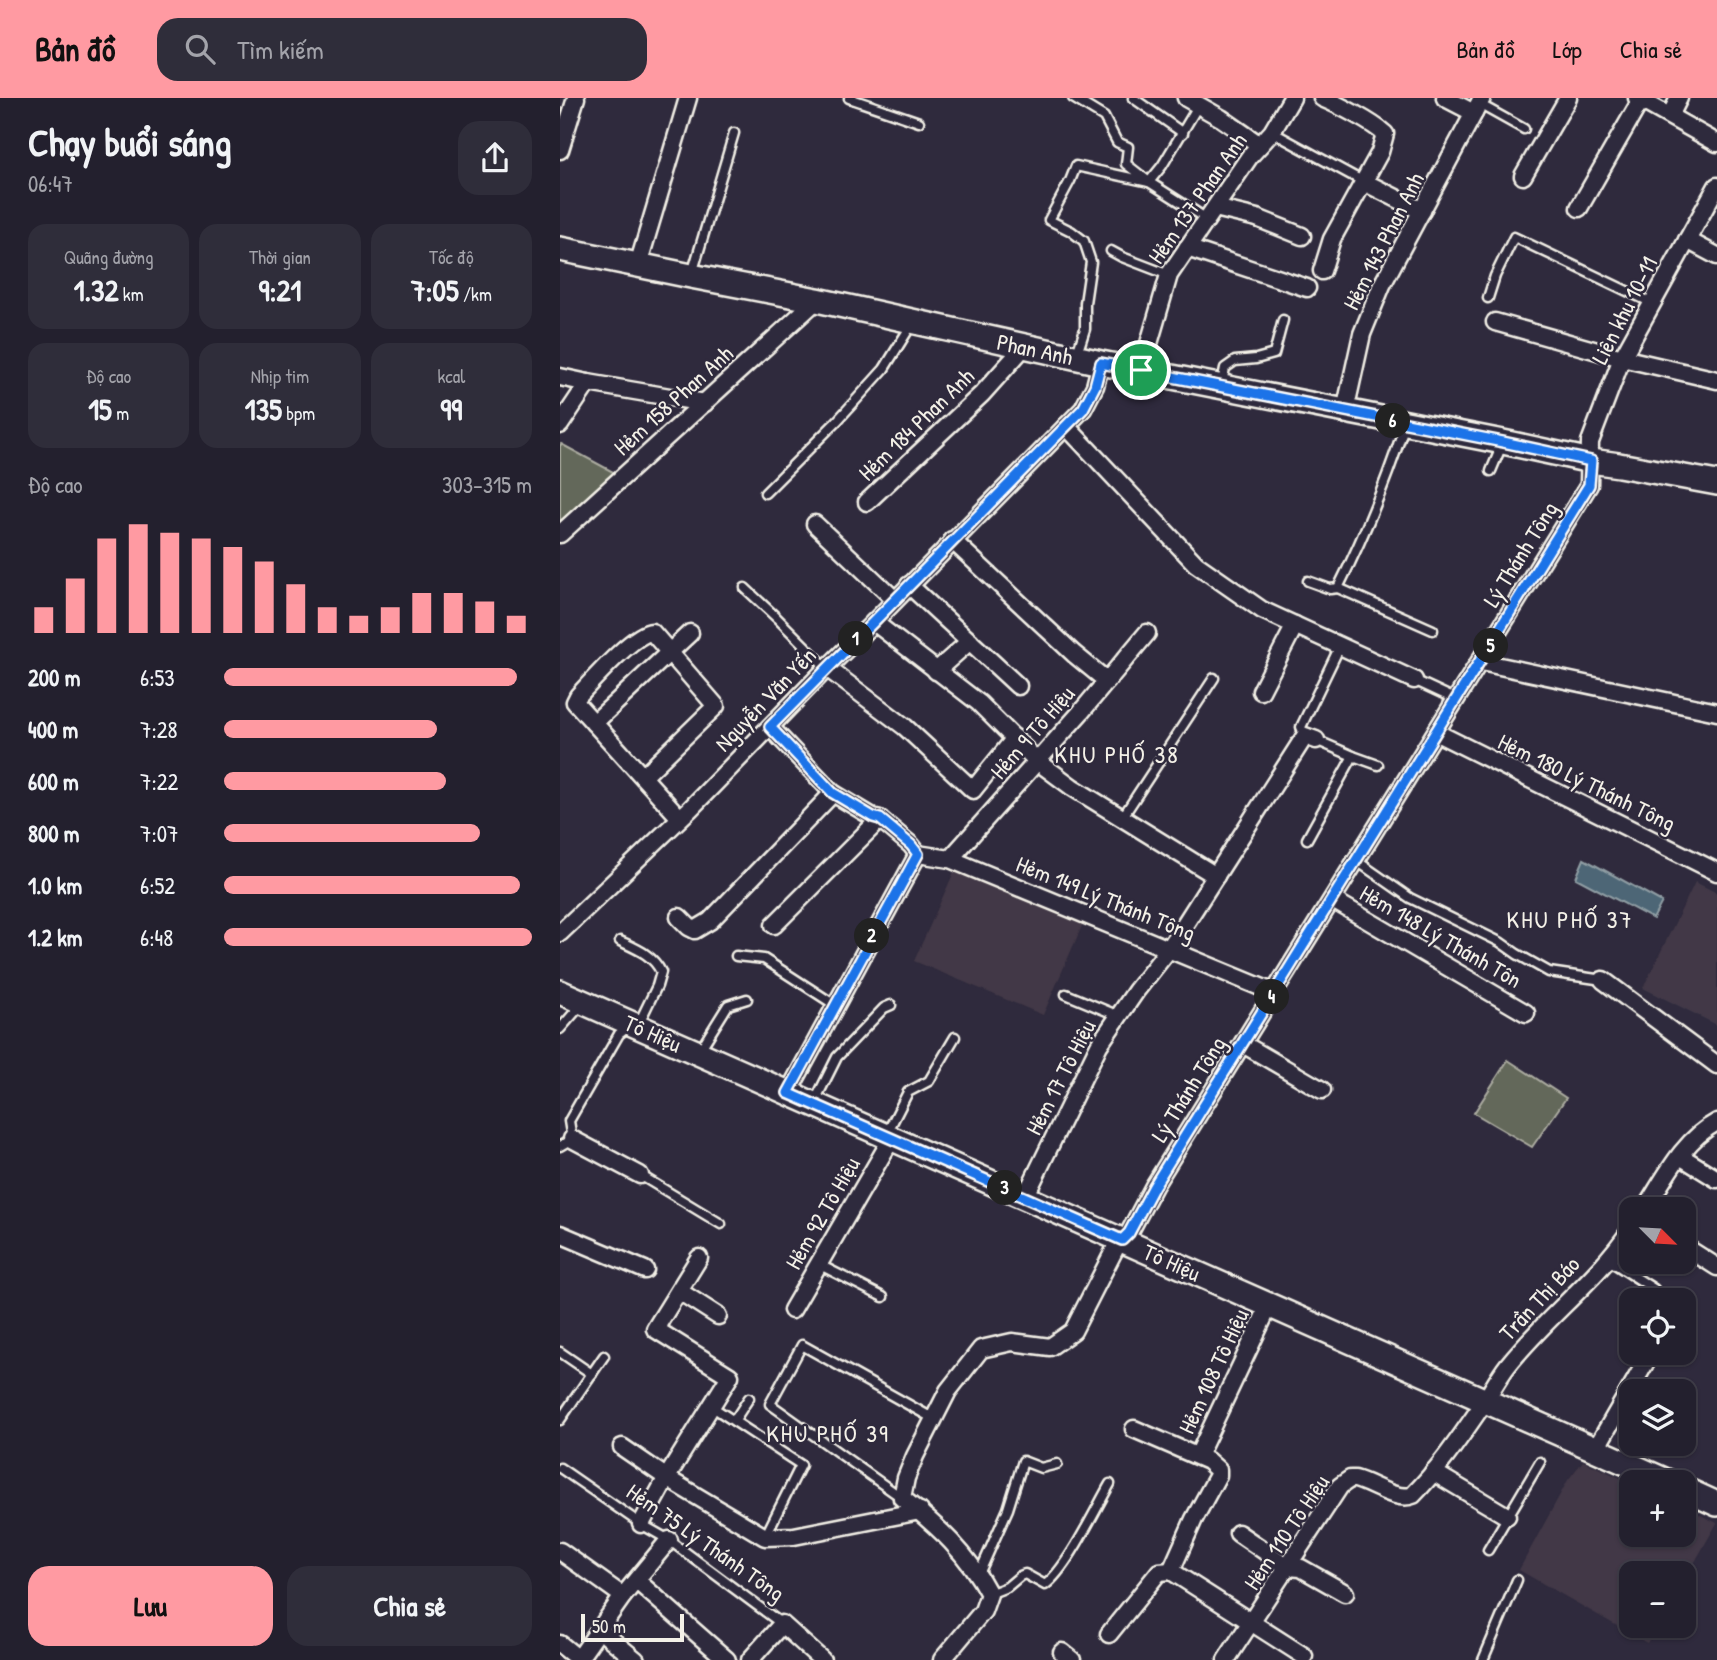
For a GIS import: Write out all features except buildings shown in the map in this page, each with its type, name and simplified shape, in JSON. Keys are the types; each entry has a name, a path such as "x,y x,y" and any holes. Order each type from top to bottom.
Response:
{"street":[{"path":"560,150 576,98"},
{"path":"638,265 688,98"},
{"name":"Hẻm 137 Phan Anh","path":"1141,370 1169,275 1250,156 1272,132 1292,98"},
{"path":"1322,98 1335,103 1385,134 1380,152 1332,239 1322,271"},
{"path":"1445,98 1479,105"},
{"path":"1523,176 1568,98"},
{"path":"1670,116 1679,98"},
{"path":"1579,208 1639,99 1717,144"},
{"path":"1192,102 1260,145"},
{"name":"Hẻm 143 Phan Anh","path":"1345,411 1362,334 1382,285 1479,105"},
{"path":"1364,182 1422,211"},
{"name":"Liên khu 10-11","path":"1591,461 1590,442 1622,358 1717,186"},
{"path":"1211,213 1256,218 1302,236"},
{"path":"1687,240 1717,256"},
{"path":"1187,248 1307,288"},
{"name":"Phan Anh","path":"560,249 817,300 1101,363 1591,461 1717,483"},
{"name":"Hẻm 158 Phan Anh","path":"560,534 817,300"},
{"path":"1494,322 1622,358 1717,380"},
{"name":"Hẻm 184 Phan Anh","path":"867,502 982,394 1024,346"},
{"name":"Nguyễn Văn Yến","path":"560,933 680,818 1083,409 1095,386 1101,363"},
{"path":"560,377 705,402"},
{"path":"560,425 588,383"},
{"path":"1066,426 1196,564 1262,610 1414,680"},
{"name":"Lý Thánh Tông","path":"902,1498 906,1478 933,1419 948,1391 981,1349 1012,1342 1050,1347 1073,1331 1116,1247 1129,1233 1154,1186 1589,485 1591,461"},
{"path":"814,524 895,600"},
{"path":"953,540 1074,654 1107,681"},
{"path":"909,585 1018,686"},
{"path":"874,622 979,703 1037,761 1072,787 1216,876"},
{"path":"1261,691 1295,625"},
{"path":"643,777 716,706 652,632 643,633 612,661 575,702 680,818"},
{"path":"594,723 690,633"},
{"name":"Hẻm 9 Tô Hiệu","path":"950,859 1147,633"},
{"path":"936,671 970,641"},
{"path":"1481,662 1717,712"},
{"path":"827,668 905,727 974,790 1015,738"},
{"path":"770,727 833,793 880,819 918,854 788,1093"},
{"name":"Hẻm 180 Lý Thánh Tông","path":"1437,733 1717,872"},
{"name":"Hẻm 17 Tô Hiệu","path":"1025,1197 1099,1045 1169,949 1216,876 1314,737"},
{"path":"679,917 689,928 695,930 710,921 833,793"},
{"path":"774,925 880,819"},
{"name":"Hẻm 149 Lý Thánh Tông","path":"918,854 950,859 1275,993"},
{"name":"Hẻm 148 Lý Thánh Tôn","path":"1333,900 1526,1013"},
{"path":"1604,980 1717,1065"},
{"name":"Tô Hiệu","path":"560,992 1641,1470"},
{"path":"1243,1044 1322,1090"},
{"path":"1652,1197 1697,1135 1717,1122"},
{"name":"Hẻm 92 Tô Hiệu","path":"792,1310 889,1137"},
{"path":"566,1143 640,1175"},
{"path":"1681,1156 1717,1179"},
{"path":"560,1234 645,1270"},
{"name":"Trần Thị Báo","path":"1485,1401 1522,1349 1619,1244"},
{"path":"1696,1253 1717,1267"},
{"path":"641,1524 730,1376 655,1329 699,1258"},
{"path":"679,1290 718,1316"},
{"name":"Hẻm 108 Tô Hiệu","path":"1198,1456 1269,1306"},
{"path":"1595,1450 1644,1365"},
{"name":"Hẻm 110 Tô Hiệu","path":"1226,1660 1340,1486 1350,1479 1361,1480 1405,1498 1413,1495 1485,1401"},
{"path":"1134,1429 1198,1456 1218,1470 1171,1571"},
{"path":"622,1447 765,1537 794,1536 920,1511"},
{"path":"1433,1472 1507,1516"},
{"path":"1696,1494 1717,1504"},
{"path":"902,1498 920,1511 958,1548 979,1574 989,1594 983,1611 942,1660"},
{"path":"1238,1533 1288,1567 1301,1568 1345,1592"},
{"path":"560,1644 576,1657 580,1657 623,1596 669,1539"},
{"path":"560,1551 623,1596"},
{"path":"1109,1634 1158,1572 1171,1571 1304,1656"},
{"path":"637,1581 727,1660"},
{"path":"750,1660 782,1624"},
{"name":"Hẻm 75 Lý Thánh Tông","path":"782,1624 822,1660"},
{"path":"607,1636 636,1660"}],"lane":[{"path":"849,98 919,122"},
{"path":"1073,98 1104,117 1117,142 1128,147 1126,164 1149,182 1211,213"},
{"path":"1133,98 1183,132"},
{"path":"1149,182 1183,132 1192,102"},
{"path":"1479,105 1524,129"},
{"path":"1272,132 1364,182"},
{"path":"691,276 734,133"},
{"path":"1076,357 1086,329 1085,303 1091,262 1084,241 1049,220 1076,166 1149,182"},
{"path":"1488,298 1495,276 1514,237 1652,303"},
{"path":"1111,251 1169,275"},
{"path":"1222,386 1225,368 1235,361 1274,354 1283,320"},
{"path":"765,493 884,369 913,322"},
{"path":"1338,588 1392,464 1405,424"},
{"path":"1491,471 1503,442"},
{"path":"1308,581 1330,589 1338,588 1433,630"},
{"path":"745,588 827,668"},
{"path":"1340,646 1301,727 1314,737 1378,765"},
{"path":"1122,818 1214,678"},
{"path":"1414,680 1457,700"},
{"path":"1307,839 1353,755"},
{"path":"1357,861 1410,898 1500,942 1549,972 1604,980"},
{"path":"566,1143 569,1121 619,1034 635,1025 657,986 661,972 655,961 636,948 620,942"},
{"path":"736,956 764,959 835,1005"},
{"path":"1066,993 1119,1016"},
{"path":"698,1053 728,1005 747,999"},
{"path":"560,1029 584,1003"},
{"path":"814,1104 837,1057 884,1008 891,1005"},
{"path":"889,1137 908,1092 929,1081 955,1037"},
{"path":"640,1175 721,1224"},
{"path":"1607,1259 1652,1288"},
{"path":"818,1264 883,1297"},
{"path":"902,1498 770,1404 802,1345 933,1419"},
{"path":"560,1352 592,1374"},
{"path":"560,1420 604,1356"},
{"path":"734,1421 749,1398"},
{"path":"711,1406 801,1465 765,1537"},
{"path":"979,1574 1007,1509 1023,1461 1041,1468 1057,1464"},
{"path":"1488,1550 1539,1462"},
{"name":"Hẻm 75 Lý Thánh Tông","path":"560,1468 641,1524 669,1539 782,1624"},
{"path":"989,1594 1007,1587 1025,1574 1045,1586 1050,1582 1069,1556 1110,1484"},
{"path":"1483,1660 1517,1580"}],"shaded area":[{"path":"958,863 1085,919 1043,1015 914,961"},
{"path":"1695,882 1717,893 1717,1025 1643,988"},
{"path":"1583,1461 1619,1478 1619,1547 1696,1547 1696,1513 1717,1523 1695,1561 1619,1561 1619,1627 1519,1570 1568,1480"}],"green space":[{"path":"560,445 615,473 560,522"},
{"path":"1508,1060 1566,1098 1532,1147 1474,1113"}],"water":[{"path":"1584,859 1662,902 1653,919 1576,878"}],"district":[{"name":"KHU PHỐ 38","path":"1117,754"},
{"name":"KHU PHỐ 37","path":"1570,919"},
{"name":"KHU PHỐ 39","path":"828,1433"}],"route":[{"path":"1101,363 1141,370 1591,461 1589,485 1154,1186 1129,1233 1122,1240 788,1093 918,854 880,819 833,793 770,727 1083,409 1095,386 1101,363"}]}
